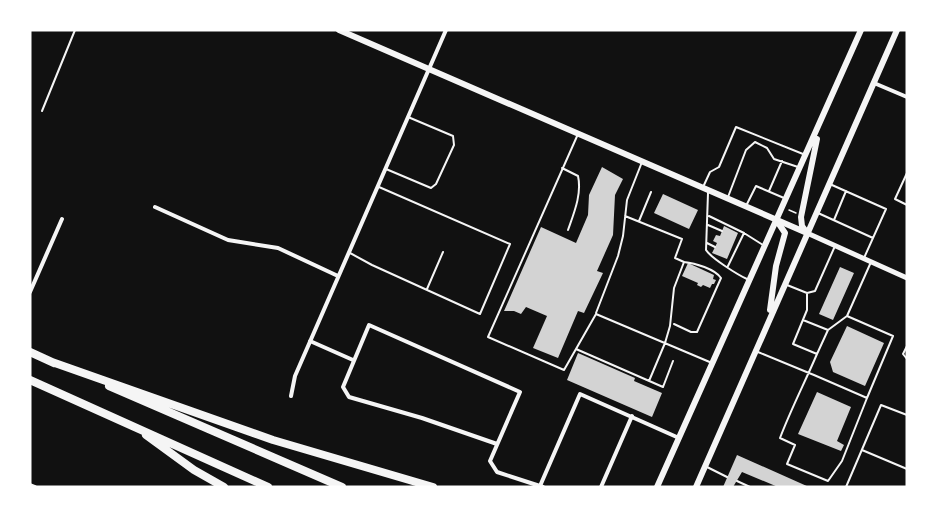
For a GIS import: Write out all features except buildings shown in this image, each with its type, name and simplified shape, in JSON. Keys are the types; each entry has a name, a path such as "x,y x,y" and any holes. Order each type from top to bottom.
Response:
{"highway":[{"path":"30,352 342,487"},
{"path":"51,362 283,443 433,487"},
{"path":"30,381 268,487"},
{"path":"133,425 194,470 224,487"}],"main road":[{"path":"339,30 807,233"},
{"path":"657,487 861,30"},
{"path":"697,487 897,30"},
{"path":"807,233 802,226 801,217 813,150 826,108"},
{"path":"765,330 777,260 785,236 777,221"}],"street":[{"path":"291,396 295,376 446,30"},
{"path":"873,83 907,97"},
{"path":"155,207 228,240 278,248 338,276"},
{"path":"30,292 62,219"},
{"path":"807,233 907,278"},
{"path":"497,444 422,418 349,397 343,387 369,325 520,392 490,461 497,472 541,487 580,394 679,438"},
{"path":"310,341 353,360"},
{"path":"601,487 632,416"},
{"path":"30,485 35,487"}],"lane":[{"path":"42,111 75,30"},
{"path":"385,168 431,188 436,184 454,145 453,136 408,117"},
{"path":"750,280 735,274 728,266 709,255 706,250 708,215 706,189 710,172 719,167 736,127 806,155"},
{"path":"578,134 488,337 564,370 596,314 618,256 627,200 642,162"},
{"path":"727,199 740,163 750,145 755,142 767,148 774,159 800,168"},
{"path":"769,191 782,161"},
{"path":"562,168 578,176 579,181 577,208 568,230"},
{"path":"907,173 895,199 907,205"},
{"path":"829,183 886,208 864,258"},
{"path":"348,252 372,266 480,314 510,244 377,186"},
{"path":"746,207 756,186 787,199"},
{"path":"834,220 846,191"},
{"path":"639,221 651,192"},
{"path":"817,212 873,238"},
{"path":"708,215 766,246"},
{"path":"625,216 682,239 675,258 720,275 721,278 697,332 691,332 674,324"},
{"path":"707,224 722,231"},
{"path":"728,266 744,233"},
{"path":"736,237 741,239"},
{"path":"706,243 715,247"},
{"path":"785,285 807,293 815,291 835,246"},
{"path":"427,289 443,252"},
{"path":"729,253 734,255"},
{"path":"649,381 665,343 670,326 674,288 684,262"},
{"path":"848,316 893,336 842,461 828,481 787,464 795,445 780,438 828,330 848,316 872,262"},
{"path":"807,293 807,310 793,344 817,354"},
{"path":"596,314 712,363"},
{"path":"803,320 828,330"},
{"path":"907,346 903,354 907,359"},
{"path":"576,349 663,387 673,361"},
{"path":"756,351 867,398"},
{"path":"846,487 881,405 907,415"},
{"path":"862,450 907,469"},
{"path":"705,466 726,477"},
{"path":"737,481 750,487"}],"path":[{"path":"789,210 799,214"}]}
